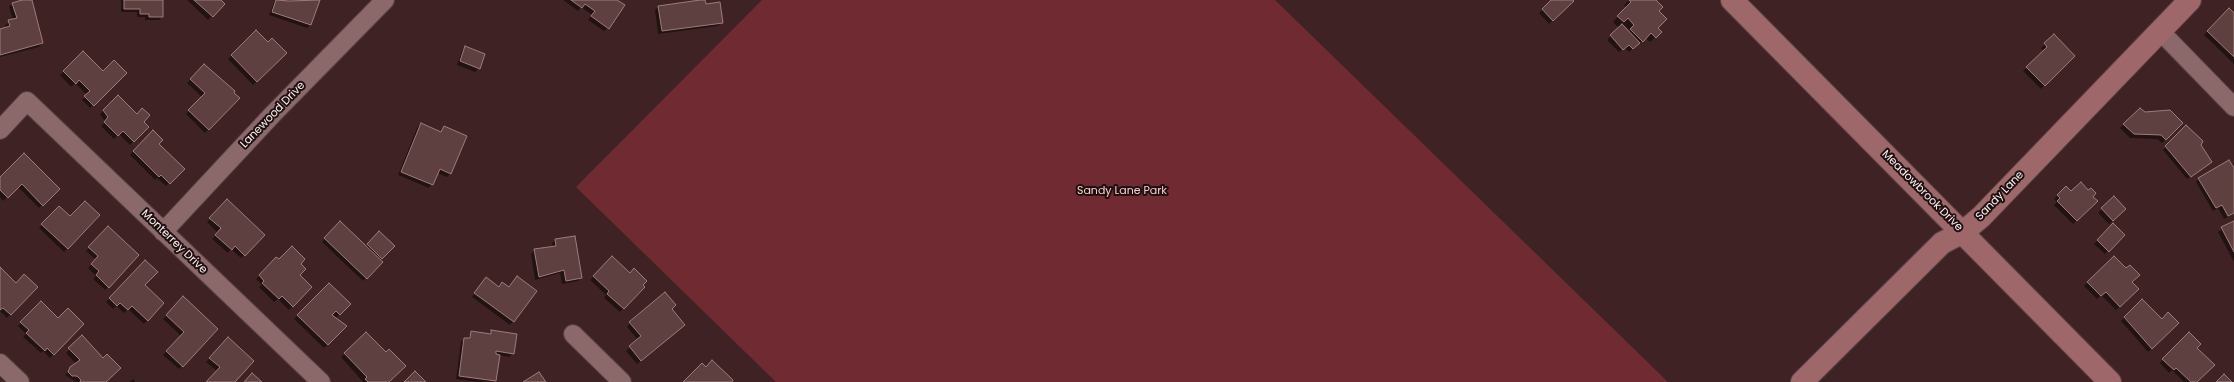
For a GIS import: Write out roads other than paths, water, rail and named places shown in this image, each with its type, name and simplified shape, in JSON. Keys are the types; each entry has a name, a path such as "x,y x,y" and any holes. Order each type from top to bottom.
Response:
{"street":[{"name":"Lanewood Drive","path":"163,232 273,114 385,0"},
{"name":"Meadowbrook Drive","path":"1732,0 2110,382"},
{"name":"Sandy Lane","path":"1802,382 1942,243 1963,232 1986,211 2190,0"},
{"path":"2160,31 2234,107"},
{"name":"Monterrey Drive","path":"0,130 27,102 321,382"},
{"path":"573,334 622,382"},
{"path":"0,363 20,382"}],"park label":[{"name":"Sandy Lane Park","path":"1122,191"}]}
